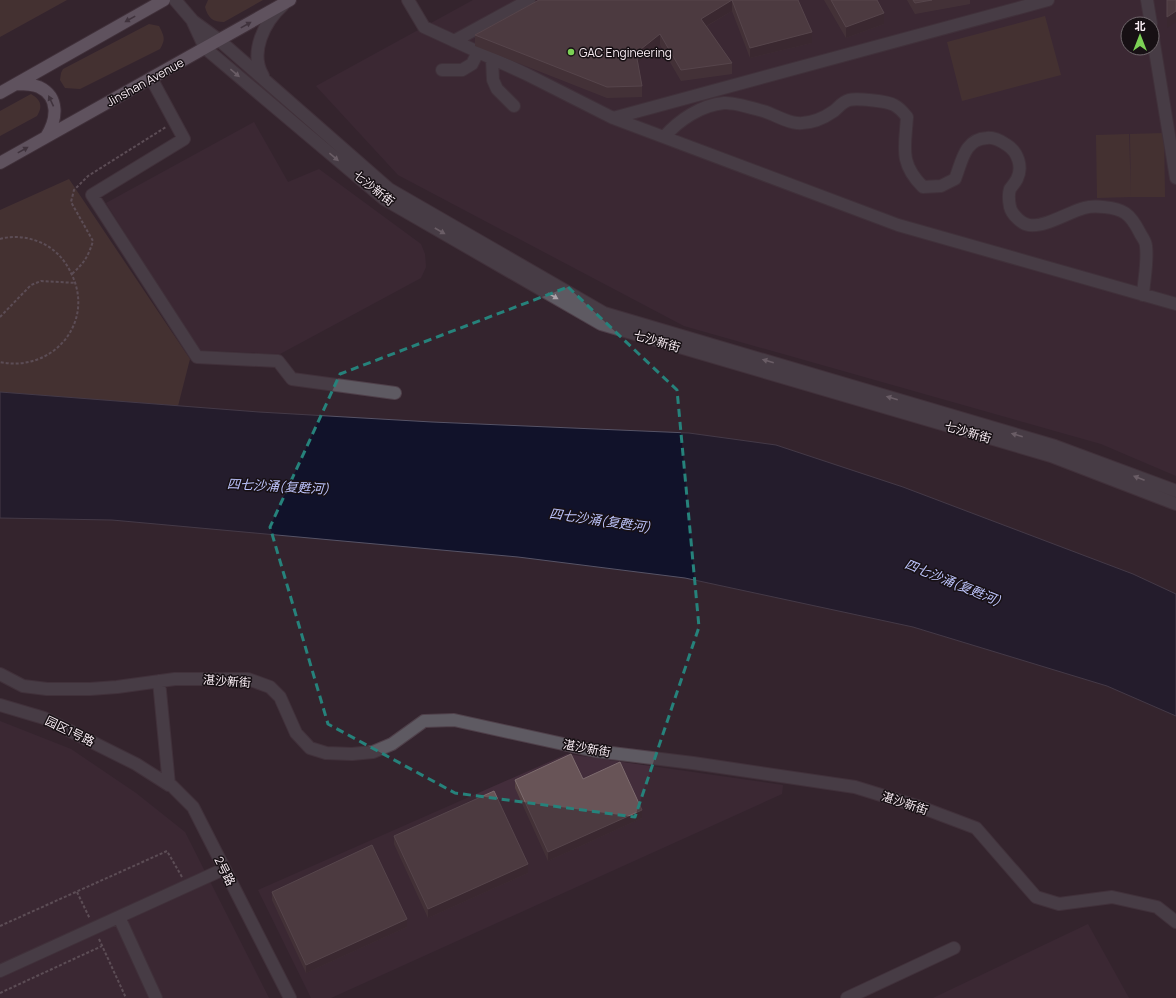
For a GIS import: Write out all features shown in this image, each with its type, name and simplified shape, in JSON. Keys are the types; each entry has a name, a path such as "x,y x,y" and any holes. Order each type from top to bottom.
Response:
{"main road":[{"path":"0,93 164,0"},
{"name":"Jinshan Avenue","path":"0,163 288,1"},
{"path":"17,84 29,84 40,88 48,95 54,105 56,116 53,128 46,137"}],"street":[{"path":"175,0 193,21 205,48"},
{"path":"408,0 424,27 492,58 613,118 898,225 1176,304"},
{"path":"454,41 529,0"},
{"path":"613,118 1048,0"},
{"path":"1147,0 1150,16"},
{"path":"266,80 258,69 257,56 260,40 275,12 288,1"},
{"name":"七沙新街","path":"193,21 219,40 266,80 389,190 604,313 1055,446 1176,492"},
{"name":"七沙新街","path":"205,48 384,199 601,324 1051,456 1176,504"},
{"path":"442,70 462,70 472,64 478,52"},
{"path":"1156,56 1176,178"},
{"path":"492,58 493,80 497,89 514,106"},
{"path":"151,78 184,139 92,195 197,357 278,361 292,379 395,393"},
{"path":"664,137 673,126 696,112 707,107 724,103 764,111 784,120 796,123 825,117 836,110 841,104 849,100 893,104 907,117 904,147 905,160 914,177 923,186 941,186 954,179 966,148 979,138 990,138 1002,142 1013,149 1018,160 1019,171 1017,179 1010,190 1008,199 1010,210 1019,220 1029,225 1044,224 1085,207 1114,208 1126,213 1138,229 1146,245 1143,295"},
{"name":"湛沙新街","path":"0,674 23,686 47,689 90,689 159,681 194,679 248,679 270,687 280,697 296,733 310,748 326,753 352,754 373,752 392,744 424,721 454,720 595,751 693,762 855,787 923,808 976,828 1036,897 1059,904 1112,896 1156,907 1176,922"},
{"path":"159,681 169,785"},
{"name":"园区1号路","path":"0,705 44,718 136,764"},
{"name":"2号路","path":"136,764 172,786 193,807 290,998"},
{"path":"0,971 224,869"},
{"path":"118,917 156,998"},
{"path":"847,998 954,948"}],"path":[{"path":"0,239 8,237 30,238 50,247 66,263 76,283 79,303 75,322 65,340 50,354 32,362 12,365 0,362"},
{"path":"0,317 31,285 41,281 76,283"},
{"path":"0,926 167,851 187,886"},
{"path":"77,892 126,998"},
{"path":"0,993 102,946"}],"highlighted area":[{"path":"568,287 677,390 699,627 635,817 455,793 328,724 270,527 340,374"}],"shaded area":[{"path":"0,0 67,0 0,37"},
{"path":"208,0 263,0 224,22 214,20 209,17 205,7"},
{"path":"473,0 1176,0 1176,476 1101,444 684,326 398,175 316,86"},
{"path":"1045,16 1061,75 962,101 947,42"},
{"path":"149,24 159,26 162,32 164,40 160,49 80,89 65,88 60,80 63,69"},
{"path":"31,94 39,101 40,104 40,109 37,116 0,136 0,111"},
{"path":"254,122 288,182 319,169 421,244 425,254 426,267 421,278 280,354 198,350 106,203"},
{"path":"1164,133 1165,197 1131,197 1130,134"},
{"path":"1129,134 1131,197 1097,198 1096,135"},
{"path":"69,179 190,359 178,406 0,392 0,210"},
{"path":"0,721 71,749 136,793 185,832 269,998 0,998"},
{"path":"567,754 783,785 782,794 331,998 311,998 258,890"},
{"path":"1088,924 1129,998 933,998"}],"water":[{"name":"四七沙涌(复甦河)","path":"0,392 259,412 432,422 689,433 776,445 903,487 1133,574 1176,594 1176,716 1107,686 913,627 685,578 518,557 112,520 0,518"}],"building":[{"name":"GAC Engineering","path":"539,0 732,0 701,19 732,63 681,70 660,34 636,53 642,86 607,87 475,35"},
{"path":"732,0 798,0 812,32 750,48"},
{"path":"831,0 877,0 884,13 846,27"},
{"path":"913,0 932,0 915,3"},
{"path":"1167,0 1176,0 1176,11 1167,17"},
{"path":"571,754 583,779 620,762 642,810 548,852 515,780"},
{"path":"494,791 528,864 428,909 394,836"},
{"path":"372,845 407,919 306,965 272,892"}],"place":[{"name":"GAC Engineering","path":"571,52"}]}
